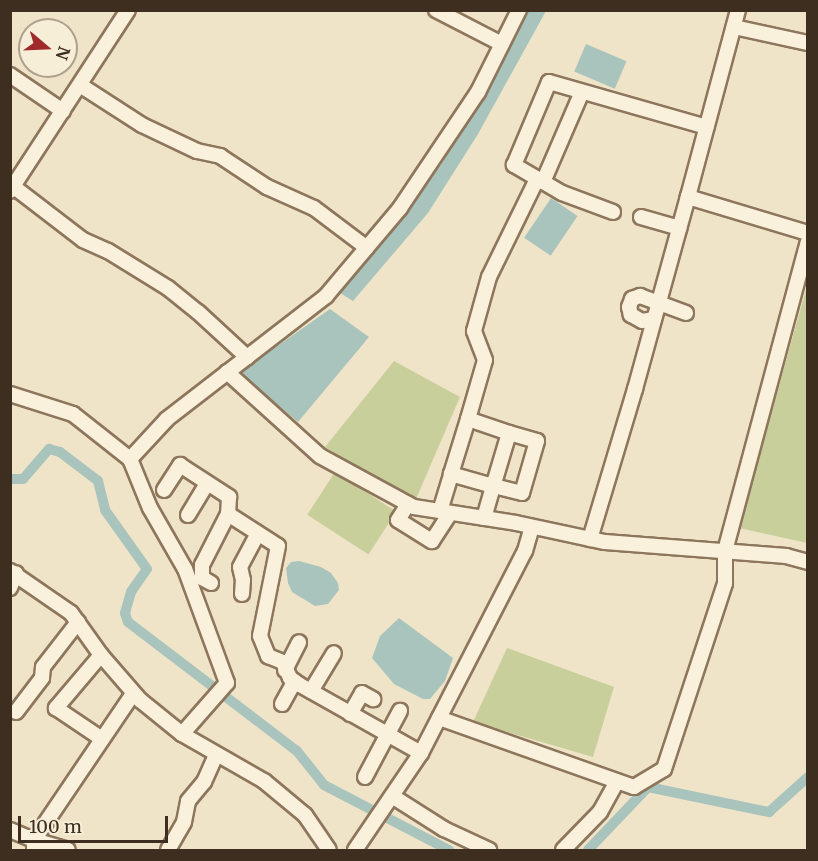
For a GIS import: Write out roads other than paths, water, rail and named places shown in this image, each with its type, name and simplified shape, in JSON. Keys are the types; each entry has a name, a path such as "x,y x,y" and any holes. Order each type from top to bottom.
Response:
{"street":[{"path":"128,10 13,183 83,240 108,251 168,288 247,357"},
{"path":"436,10 502,44"},
{"path":"130,459 167,419 326,296 400,208 471,101 519,10"},
{"path":"590,539 658,305 738,10"},
{"path":"734,27 807,43"},
{"path":"10,75 63,111"},
{"path":"613,213 561,193 514,165 549,82 707,127"},
{"path":"80,85 142,125 196,151 220,156 267,187 314,208 367,248"},
{"path":"408,504 398,520 432,541 445,512 451,474 485,360 474,331 489,277 540,180 582,92"},
{"path":"688,197 807,233"},
{"path":"641,217 679,228"},
{"path":"439,718 634,787 664,769 725,583 725,551 807,242"},
{"path":"654,319 642,321 631,315 629,307 632,299 640,296 658,305 686,313"},
{"path":"227,372 320,456 408,504 590,539 786,556 807,562"},
{"path":"10,394 73,414 130,459 150,508 185,569 227,683 182,734"},
{"path":"451,474 522,493 537,441 468,419"},
{"path":"484,518 509,433"},
{"path":"164,490 180,465 229,497 228,514 202,566 202,578 211,583"},
{"path":"188,515 207,483"},
{"path":"228,514 278,546 260,636 268,656 283,662 285,670 295,681 421,753"},
{"path":"355,850 421,753 525,551 532,527"},
{"path":"242,594 243,580 240,567 258,533"},
{"path":"10,588 13,572 71,613 133,694 182,734 264,781 305,815 329,850"},
{"path":"16,712 42,678 43,667 78,622"},
{"path":"285,670 299,642"},
{"path":"311,691 334,653"},
{"path":"101,655 56,708 102,739"},
{"path":"282,704 295,681"},
{"path":"350,714 362,693 373,699"},
{"path":"34,845 133,694"},
{"path":"365,777 400,711"},
{"path":"168,850 184,822 188,801 204,782 216,755"},
{"path":"563,850 600,812 617,781"},
{"path":"392,796 444,829 489,850"},
{"path":"10,830 34,845 68,850"}],"water":[{"path":"527,11 546,11 478,134 428,213 353,301 340,293 441,165"},
{"path":"586,44 627,61 615,89 574,72"},
{"path":"551,198 578,216 551,256 524,238"},
{"path":"330,309 369,337 298,422 239,373"},
{"path":"299,561 321,567 331,573 338,583 339,590 328,604 315,606 292,592 286,568 291,562"},
{"path":"399,618 453,658 445,681 430,699 423,699 394,684 372,658 380,636"}],"waterway":[{"path":"10,479 23,479 49,449 60,452 98,481 105,510 147,569 131,592 125,613 128,622 212,686"},
{"path":"226,697 297,751 324,785 449,850"},
{"path":"588,850 648,787 769,812 808,777"}]}
